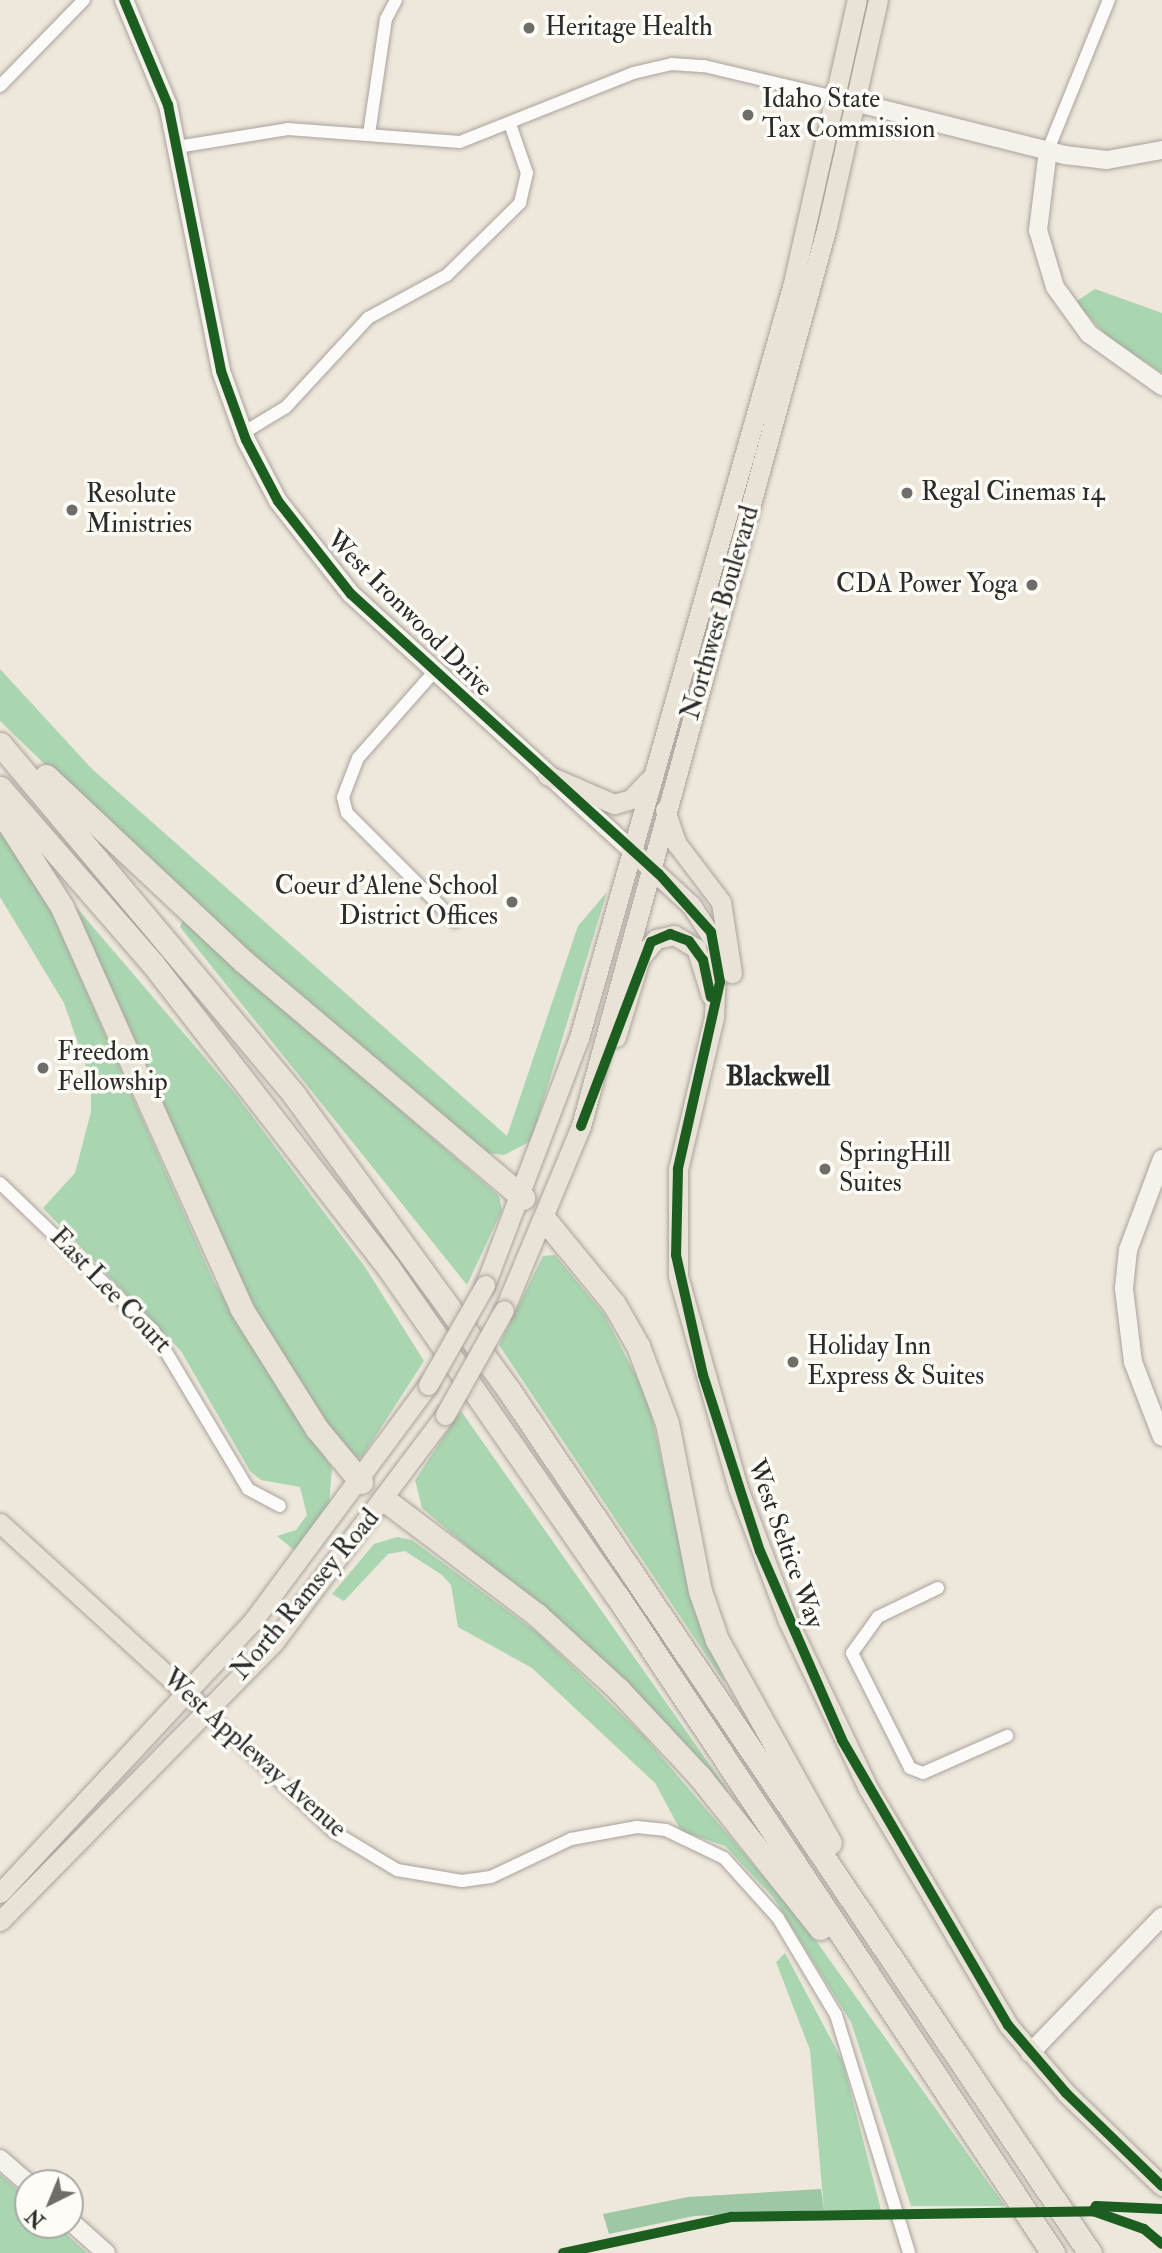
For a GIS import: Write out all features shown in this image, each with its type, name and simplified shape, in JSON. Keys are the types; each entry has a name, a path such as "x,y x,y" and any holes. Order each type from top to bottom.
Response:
{"highway":[{"path":"0,734 243,961 523,1198"},
{"path":"0,744 154,921 311,1118 508,1389 1086,2247"},
{"path":"0,788 153,964 388,1267 617,1596 1049,2246"},
{"path":"0,810 62,908 240,1308 317,1429 362,1482"},
{"path":"545,1220 614,1304 638,1346 667,1423 700,1591 717,1640 925,2010"},
{"path":"385,1500 537,1615 618,1689 700,1777 940,2082"}],"main road":[{"name":"Northwest Boulevard","path":"545,1220 581,1126 648,865 769,448 848,101 857,0"},
{"name":"Northwest Boulevard","path":"523,1198 579,1038 650,778 727,529 878,0"},
{"path":"547,775 614,804 631,799 650,778"},
{"path":"665,810 677,844 721,902 730,936 732,977 714,1017"},
{"name":"West Seltice Way","path":"630,849 691,905 714,939 720,962 714,1017 684,1130 674,1214 678,1276 730,1463 788,1621 842,1740 921,1885 1030,2053 1162,2186"},
{"path":"581,1126 651,942 670,934 696,948 714,1017"},
{"path":"523,1198 545,1220"},
{"name":"North Ramsey Road","path":"0,1893 252,1622 362,1482 428,1385 485,1285 523,1198"},
{"name":"North Ramsey Road","path":"0,1921 274,1642 385,1500 445,1415 505,1310 545,1220"},
{"path":"362,1482 385,1500"},
{"name":"West Appleway Avenue","path":"0,1523 205,1711"}],"street":[{"path":"0,86 84,0"},
{"name":"West Ironwood Drive","path":"124,0 157,72 177,147 215,344 243,433 307,545 433,673 630,849"},
{"path":"369,134 386,19 396,0"},
{"path":"1108,0 1048,150 1038,230 1055,287 1088,334 1162,386"},
{"path":"177,147 288,129 369,134 446,144 510,124 633,73 672,65 704,66 1048,150 1107,160 1162,150"},
{"path":"243,433 286,407 376,312 447,275 520,203 527,173 510,124"},
{"path":"433,673 358,758 343,797 347,813 455,921"},
{"path":"1160,1426 1133,1362 1124,1289 1128,1250 1162,1159"},
{"name":"East Lee Court","path":"0,1183 153,1330 248,1489 280,1506"},
{"path":"939,1588 878,1616 856,1642 857,1664 911,1768 923,1773 1007,1736"},
{"name":"West Appleway Avenue","path":"205,1711 334,1832 397,1870 462,1881 491,1877 571,1839 637,1827 666,1830 724,1858 762,1898 819,1980 852,2053 908,2247"},
{"path":"1030,2053 1162,1917"},
{"path":"0,2158 14,2170"},
{"path":"84,2233 106,2253"}],"green space":[{"path":"1095,289 1162,313 1162,373 1108,337 1075,302"},
{"path":"0,669 92,769 507,1136 578,926 607,892 531,1141 504,1155 480,1152 145,861 0,721"},
{"path":"0,827 33,870 214,1282 332,1468 329,1505 294,1550 277,1536 296,1530 307,1515 300,1487 261,1480 250,1471 181,1351 43,1208 75,1173 91,1112 91,1081 64,1003 0,897"},
{"path":"70,900 234,1092 365,1267 424,1361 362,1457 351,1458 236,1287"},
{"path":"183,920 499,1196 502,1210 467,1285 180,927"},
{"path":"555,1255 604,1314 648,1399 691,1595 726,1685 499,1345 543,1256"},
{"path":"461,1411 729,1792 723,1795 669,1726 612,1670 422,1508 415,1480"},
{"path":"397,1537 412,1540 539,1634 642,1734 804,1924 1005,2206 911,2206 851,2022 773,1897 725,1846 681,1831 655,1783 532,1668 458,1627 451,1585 442,1575 405,1551 388,1554 344,1601 332,1594 374,1544"},
{"path":"785,1953 843,2062 881,2210 824,2210 810,2050 776,1962"},
{"path":"0,2174 14,2186 14,2239 72,2239 87,2253 0,2253"},
{"path":"821,2189 824,2210 694,2216 609,2234 603,2214 688,2197"}],"cycle path":[{"path":"124,0 168,105 221,371 246,440 278,501 351,594 659,874 711,932 720,982 678,1169 676,1255 703,1375 760,1551 842,1740 1008,2025 1066,2093 1162,2186"},
{"path":"581,1126 651,942 670,934 689,941 703,960 711,997"},
{"path":"1162,2209 1096,2206 1093,2211 1144,2229 1162,2244"},
{"path":"563,2253 731,2217 1093,2211"}],"place":[{"name":"Heritage Health","path":"529,28"},
{"name":"Idaho State Tax Commission","path":"748,115"},
{"name":"Regal Cinemas 14","path":"907,493"},
{"name":"Resolute Ministries","path":"72,510"},
{"name":"CDA Power Yoga","path":"1032,585"},
{"name":"Coeur d'Alene School District Offices","path":"512,902"},
{"name":"Freedom Fellowship","path":"43,1068"},
{"name":"SpringHill Suites","path":"825,1169"},
{"name":"Holiday Inn Express & Suites","path":"793,1362"}],"district":[{"name":"Blackwell","path":"778,1077"}]}
